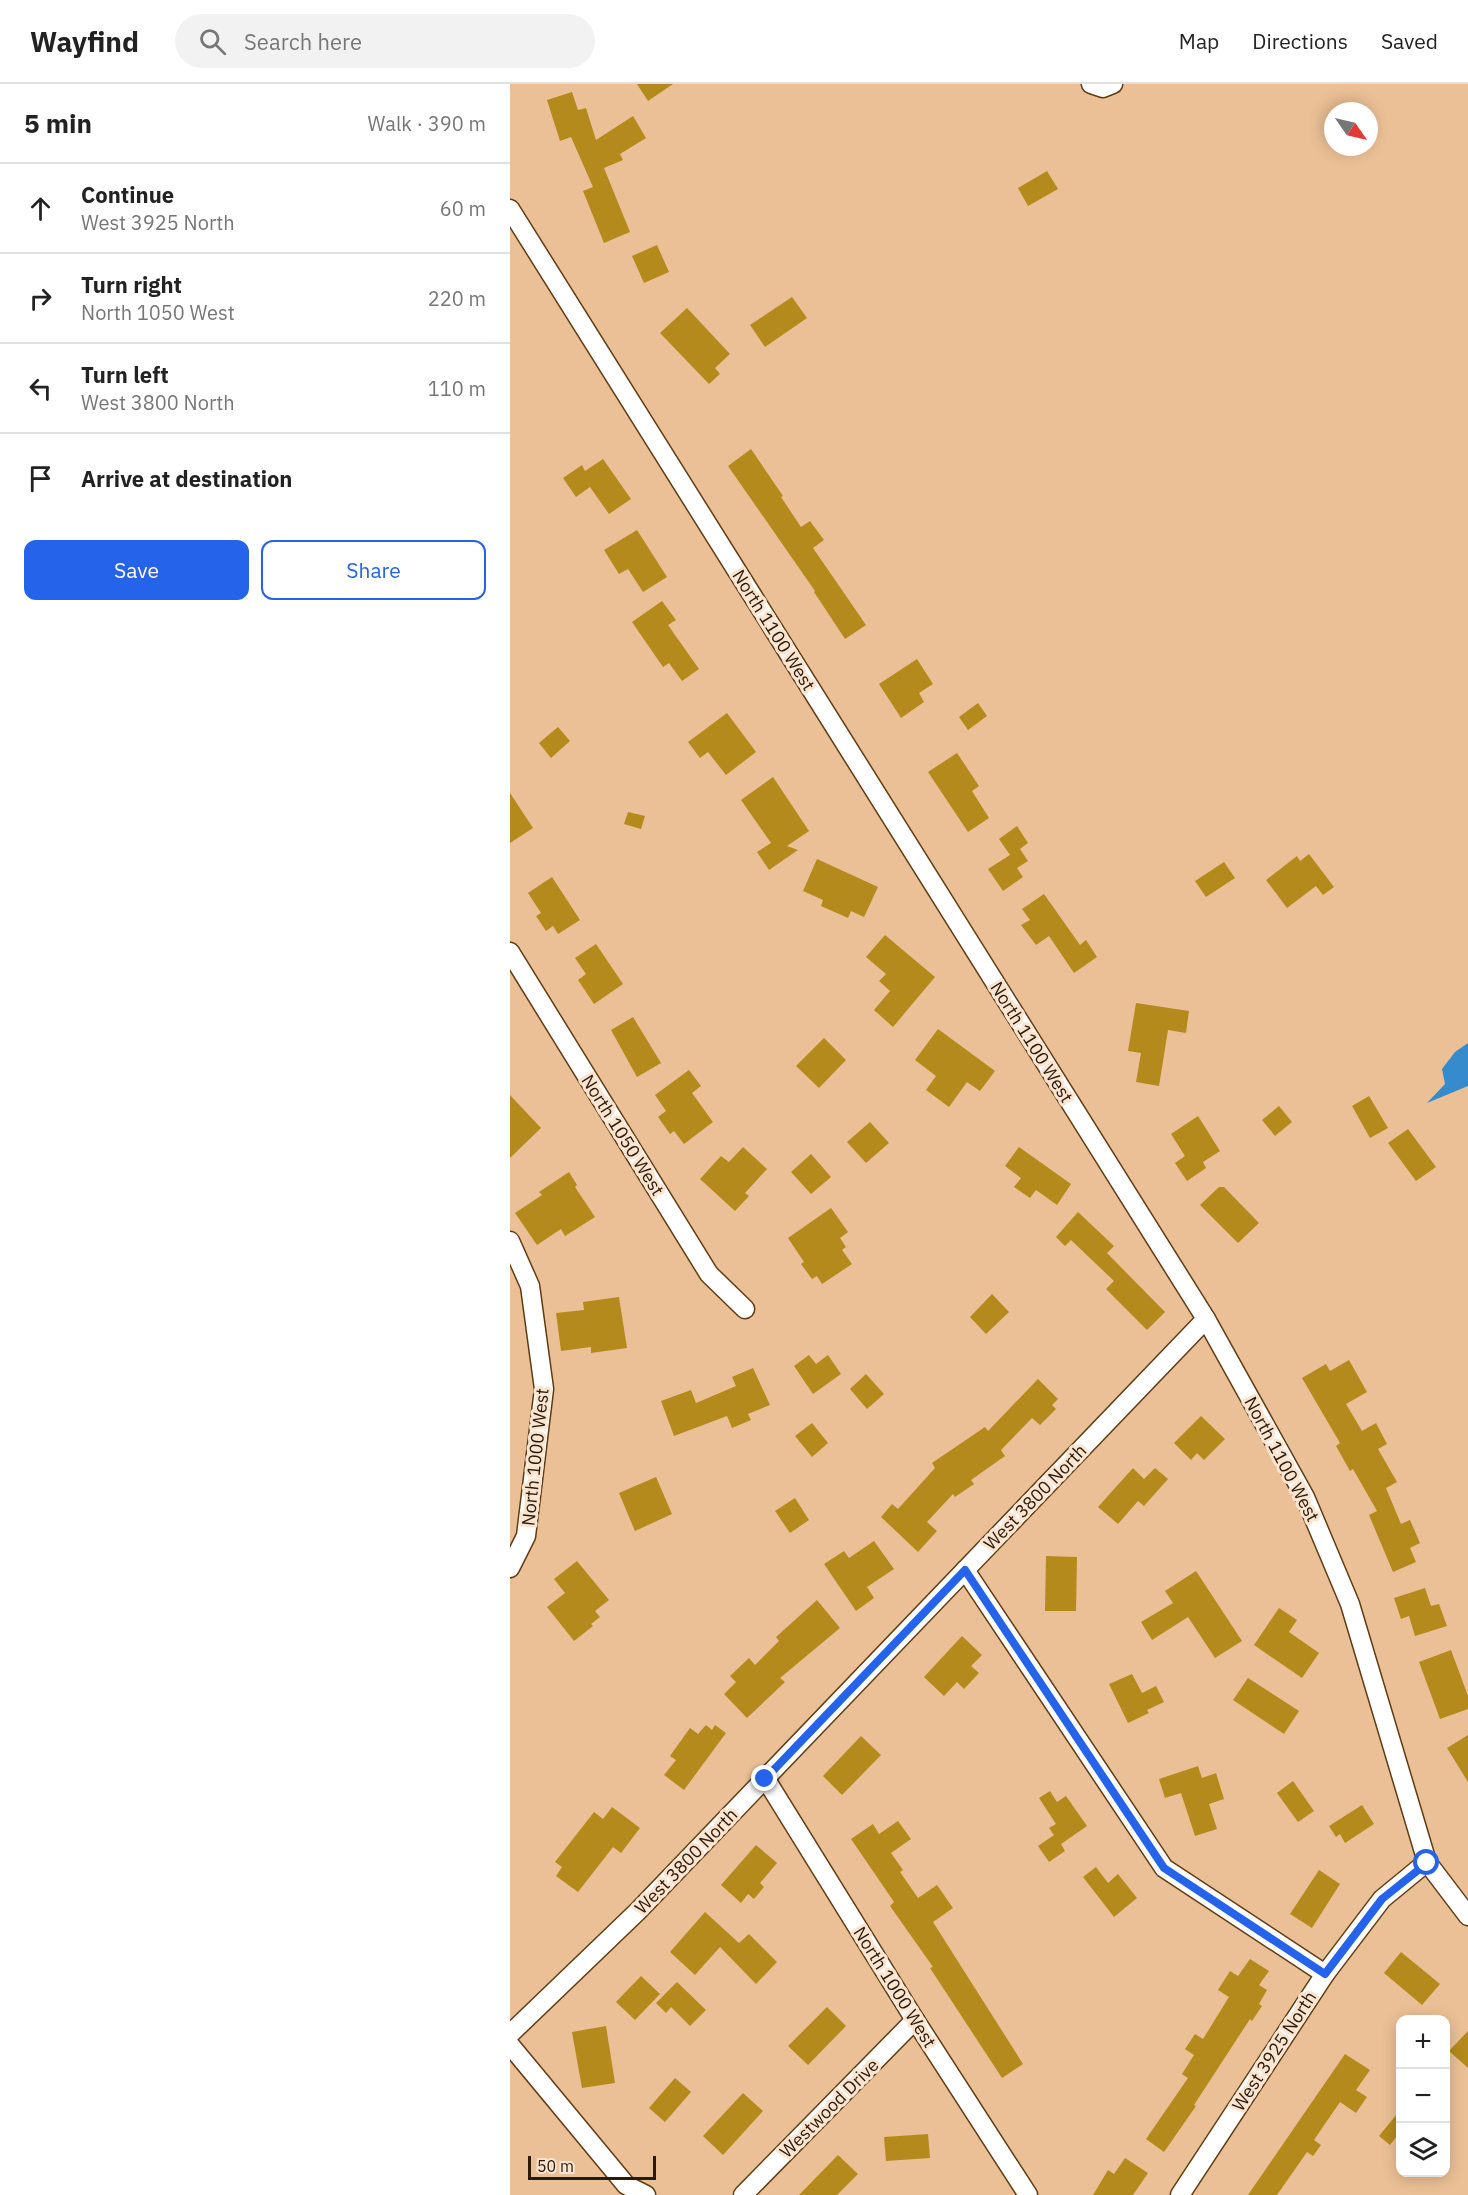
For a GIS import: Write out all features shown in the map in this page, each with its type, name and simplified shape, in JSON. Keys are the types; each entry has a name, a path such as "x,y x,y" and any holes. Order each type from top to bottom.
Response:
{"street":[{"path":"1091,84 1103,88 1113,84"},
{"name":"North 1100 West","path":"510,209 1206,1319 1305,1497 1350,1604 1427,1863 1468,1916"},
{"name":"North 1050 West","path":"510,952 710,1274 745,1309"},
{"name":"North 1000 West","path":"510,1241 530,1286 544,1389 526,1536 510,1568"},
{"name":"West 3800 North","path":"510,2034 638,1911 1206,1319"},
{"path":"965,1570 1164,1868 1325,1974"},
{"name":"North 1000 West","path":"765,1779 915,2020 1028,2195"},
{"name":"West 3925 North","path":"1180,2195 1325,1974 1382,1899 1427,1863"},
{"name":"Westwood Drive","path":"743,2195 915,2020"},
{"path":"510,2045 626,2185 646,2195"}],"water":[{"path":"1468,1043 1468,1086 1427,1103 1445,1084 1442,1069 1455,1052"}],"building":[{"path":"637,84 673,84 648,101"},
{"path":"572,92 578,110 586,108 596,140 633,116 646,138 620,154 623,160 604,168 630,232 604,243 583,191 593,187 571,137 560,141 547,100"},
{"path":"1047,171 1058,189 1028,206 1018,188"},
{"path":"657,245 669,272 644,283 632,256"},
{"path":"792,297 807,318 765,347 750,325"},
{"path":"687,308 730,354 715,368 720,374 709,384 660,333"},
{"path":"751,449 801,527 810,521 824,540 813,548 866,625 845,639 815,591 728,466"},
{"path":"603,459 631,499 609,514 590,487 576,497 563,478 582,465 585,471"},
{"path":"637,530 667,577 643,592 628,569 619,574 604,550"},
{"path":"662,601 676,620 668,625 699,669 682,681 669,663 663,667 632,622"},
{"path":"917,659 933,684 919,693 924,702 901,718 879,684"},
{"path":"978,703 987,716 968,730 959,717"},
{"path":"727,713 756,752 726,775 708,752 700,758 688,742"},
{"path":"558,727 570,741 551,758 539,743"},
{"path":"957,753 979,786 972,791 989,818 968,832 928,772"},
{"path":"773,777 809,831 787,846 798,850 769,870 757,852 771,843 741,800"},
{"path":"510,793 533,828 510,843"},
{"path":"628,812 645,816 641,829 624,824"},
{"path":"1017,826 1028,843 1020,849 1028,861 1017,868 1023,877 1003,891 988,869 1010,855 999,839"},
{"path":"1309,854 1334,887 1323,895 1316,886 1287,908 1266,880 1297,856 1300,861"},
{"path":"817,859 878,887 864,917 851,911 848,918 821,906 823,900 803,891"},
{"path":"1224,862 1235,878 1206,897 1195,881"},
{"path":"552,877 580,920 558,934 553,926 546,931 536,916 541,913 528,893"},
{"path":"1044,894 1080,945 1086,940 1097,957 1074,973 1049,936 1036,945 1021,925 1030,920 1022,909"},
{"path":"885,935 935,977 893,1027 874,1010 890,991 879,981 886,974 866,957"},
{"path":"596,944 623,984 594,1004 578,980 586,974 575,958"},
{"path":"1136,1003 1189,1011 1186,1033 1168,1030 1159,1086 1136,1082 1141,1053 1128,1051"},
{"path":"633,1017 661,1063 637,1077 611,1030"},
{"path":"938,1029 995,1071 980,1091 967,1082 949,1107 926,1090 936,1076 915,1060"},
{"path":"824,1038 846,1060 819,1088 796,1066"},
{"path":"689,1070 701,1086 692,1093 713,1122 684,1144 674,1131 670,1134 658,1117 666,1111 655,1095"},
{"path":"510,1095 541,1128 510,1158"},
{"path":"1369,1096 1388,1128 1370,1138 1352,1106"},
{"path":"1279,1106 1292,1122 1275,1136 1262,1120"},
{"path":"1198,1116 1220,1151 1203,1162 1206,1168 1187,1181 1175,1163 1185,1156 1171,1134"},
{"path":"870,1122 889,1143 866,1163 847,1142"},
{"path":"1408,1129 1436,1167 1416,1181 1388,1143"},
{"path":"743,1147 767,1169 745,1193 749,1196 735,1211 700,1179 721,1156 729,1162"},
{"path":"1019,1147 1071,1184 1057,1205 1036,1190 1030,1198 1014,1187 1021,1178 1005,1166"},
{"path":"811,1154 831,1177 811,1194 791,1172"},
{"path":"569,1172 577,1185 575,1187 595,1217 565,1236 561,1229 537,1245 515,1213 542,1195 539,1192"},
{"path":"1219,1187 1224,1187 1259,1223 1238,1243 1200,1205"},
{"path":"831,1208 848,1232 840,1238 846,1247 842,1250 852,1264 822,1284 817,1276 812,1279 801,1264 804,1262 788,1238"},
{"path":"1078,1212 1114,1246 1107,1253 1165,1312 1147,1330 1106,1289 1114,1281 1071,1240 1065,1246 1056,1237"},
{"path":"992,1294 1009,1312 986,1334 970,1317"},
{"path":"619,1297 627,1348 591,1353 591,1347 561,1351 556,1313 584,1310 583,1302"},
{"path":"809,1355 816,1364 828,1355 841,1374 813,1394 794,1366"},
{"path":"1349,1360 1367,1392 1346,1404 1362,1431 1376,1423 1387,1444 1378,1449 1397,1482 1386,1488 1401,1524 1410,1520 1420,1543 1410,1548 1416,1562 1393,1572 1369,1515 1377,1511 1353,1469 1350,1471 1336,1446 1340,1443 1302,1378 1326,1364 1330,1371"},
{"path":"753,1368 770,1405 748,1414 751,1420 732,1428 727,1416 674,1436 661,1401 691,1390 696,1403 736,1386 732,1377"},
{"path":"866,1374 884,1394 867,1409 850,1389"},
{"path":"1038,1379 1058,1399 1052,1405 1056,1409 1040,1425 1032,1418 1001,1450 1005,1456 971,1480 974,1484 955,1497 953,1494 927,1522 937,1531 918,1552 881,1517 892,1504 898,1509 935,1468 932,1463 985,1427 988,1431"},
{"path":"1201,1416 1225,1439 1204,1460 1197,1453 1191,1460 1174,1443"},
{"path":"812,1423 828,1443 812,1457 795,1436"},
{"path":"1133,1468 1144,1479 1155,1468 1168,1479 1144,1506 1138,1501 1118,1524 1098,1507"},
{"path":"656,1477 672,1514 635,1531 619,1493"},
{"path":"795,1498 809,1520 790,1533 775,1511"},
{"path":"874,1541 894,1569 867,1587 874,1598 856,1611 824,1564 844,1551 849,1558"},
{"path":"1046,1556 1077,1557 1076,1611 1045,1611"},
{"path":"577,1561 609,1600 595,1611 600,1617 591,1624 593,1626 574,1641 547,1607 565,1593 554,1579"},
{"path":"1196,1571 1242,1641 1215,1658 1188,1617 1152,1640 1141,1622 1173,1603 1165,1591"},
{"path":"1425,1588 1431,1606 1439,1604 1447,1626 1415,1636 1409,1616 1401,1619 1394,1598"},
{"path":"817,1600 840,1628 780,1678 785,1682 747,1718 724,1694 736,1682 730,1676 749,1658 755,1665 779,1641 776,1637"},
{"path":"1279,1608 1297,1620 1289,1632 1319,1653 1302,1678 1254,1645"},
{"path":"962,1636 982,1655 971,1666 979,1673 964,1689 957,1682 944,1696 924,1677"},
{"path":"1451,1650 1468,1696 1468,1709 1440,1719 1419,1662"},
{"path":"1132,1674 1142,1693 1156,1686 1164,1702 1147,1710 1149,1713 1128,1723 1109,1684"},
{"path":"1248,1678 1299,1711 1284,1734 1233,1700"},
{"path":"706,1725 712,1730 715,1725 726,1733 684,1790 664,1775 676,1760 670,1756 690,1728 698,1734"},
{"path":"1468,1735 1468,1782 1447,1748"},
{"path":"861,1736 881,1755 842,1795 823,1776"},
{"path":"1198,1766 1202,1778 1216,1773 1224,1799 1209,1804 1217,1829 1195,1836 1181,1793 1165,1798 1159,1779"},
{"path":"1293,1781 1314,1811 1298,1822 1277,1793"},
{"path":"1050,1791 1057,1802 1066,1796 1087,1826 1061,1844 1065,1851 1049,1862 1038,1846 1054,1835 1049,1828 1056,1824 1039,1798"},
{"path":"1362,1805 1374,1824 1345,1843 1340,1834 1336,1837 1329,1826"},
{"path":"612,1807 640,1828 621,1853 613,1847 578,1892 556,1876 562,1867 555,1862 594,1812 603,1819"},
{"path":"898,1821 911,1839 891,1853 903,1870 900,1872 918,1898 937,1885 953,1908 933,1922 1023,2064 1002,2078 930,1968 933,1967 890,1906 894,1902 851,1839 873,1824 879,1834"},
{"path":"756,1845 777,1863 760,1883 764,1887 754,1899 748,1894 741,1903 721,1885"},
{"path":"1096,1867 1108,1883 1118,1874 1137,1898 1114,1917 1083,1877"},
{"path":"1319,1870 1340,1884 1312,1928 1290,1914"},
{"path":"705,1912 739,1943 749,1934 777,1962 756,1984 720,1947 695,1975 670,1952"},
{"path":"1401,1952 1440,1984 1422,2005 1384,1973"},
{"path":"1250,1959 1269,1971 1259,1985 1267,1990 1259,2004 1262,2006 1252,2021 1250,2019 1194,2105 1196,2106 1164,2152 1146,2139 1188,2078 1182,2074 1194,2055 1185,2049 1195,2034 1203,2039 1229,1997 1218,1990 1230,1971 1238,1976"},
{"path":"641,1976 660,1994 635,2020 616,2002"},
{"path":"677,1982 706,2010 690,2026 671,2007 666,2013 656,2003"},
{"path":"827,2007 846,2026 808,2065 788,2046"},
{"path":"606,2026 615,2083 582,2088 572,2032"},
{"path":"1468,2031 1468,2068 1450,2050"},
{"path":"1345,2054 1370,2070 1356,2090 1367,2097 1356,2113 1340,2102 1314,2140 1321,2145 1313,2156 1307,2152 1277,2195 1248,2195"},
{"path":"675,2078 691,2092 665,2122 649,2108"},
{"path":"743,2093 763,2111 723,2155 703,2136"},
{"path":"1396,2115 1396,2137 1390,2145 1379,2136"},
{"path":"928,2134 930,2158 886,2161 884,2137"},
{"path":"838,2155 858,2174 837,2195 799,2195"},
{"path":"1125,2158 1148,2173 1133,2195 1093,2195 1108,2170 1114,2174"}],"route":[{"path":"765,1779 965,1570 1164,1868 1325,1974 1382,1899 1427,1863"}]}
